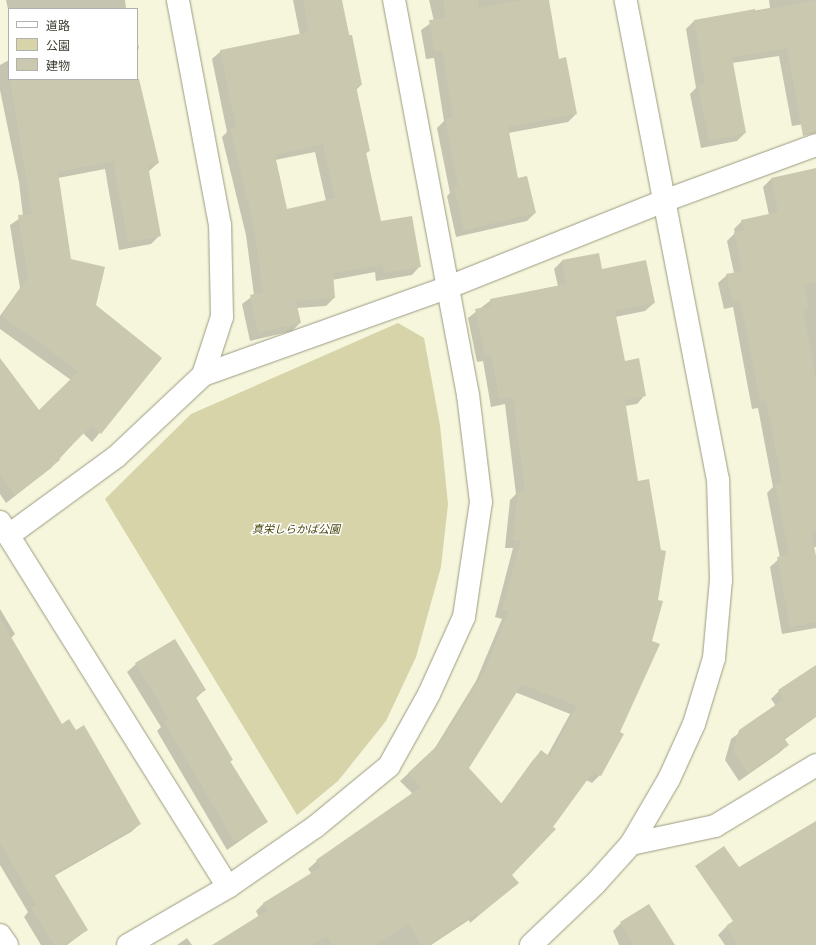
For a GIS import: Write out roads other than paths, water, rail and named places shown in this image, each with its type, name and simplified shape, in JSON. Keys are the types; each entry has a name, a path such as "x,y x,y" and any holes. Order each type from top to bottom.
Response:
{"street":[{"path":"178,0 220,225 222,317 202,375"},
{"path":"128,945 228,887 316,828 389,766 429,694 464,617 481,502 468,395 449,287 394,0"},
{"path":"531,945 595,884 631,844 669,779 694,724 714,658 721,580 718,480 626,0"},
{"path":"228,887 4,529 116,456 202,375 449,287 664,201 816,145"},
{"path":"631,844 715,826 816,765"},
{"path":"0,934 6,945"}],"park label":[{"name":"真栄しらかば公園","path":"296,529"}]}
